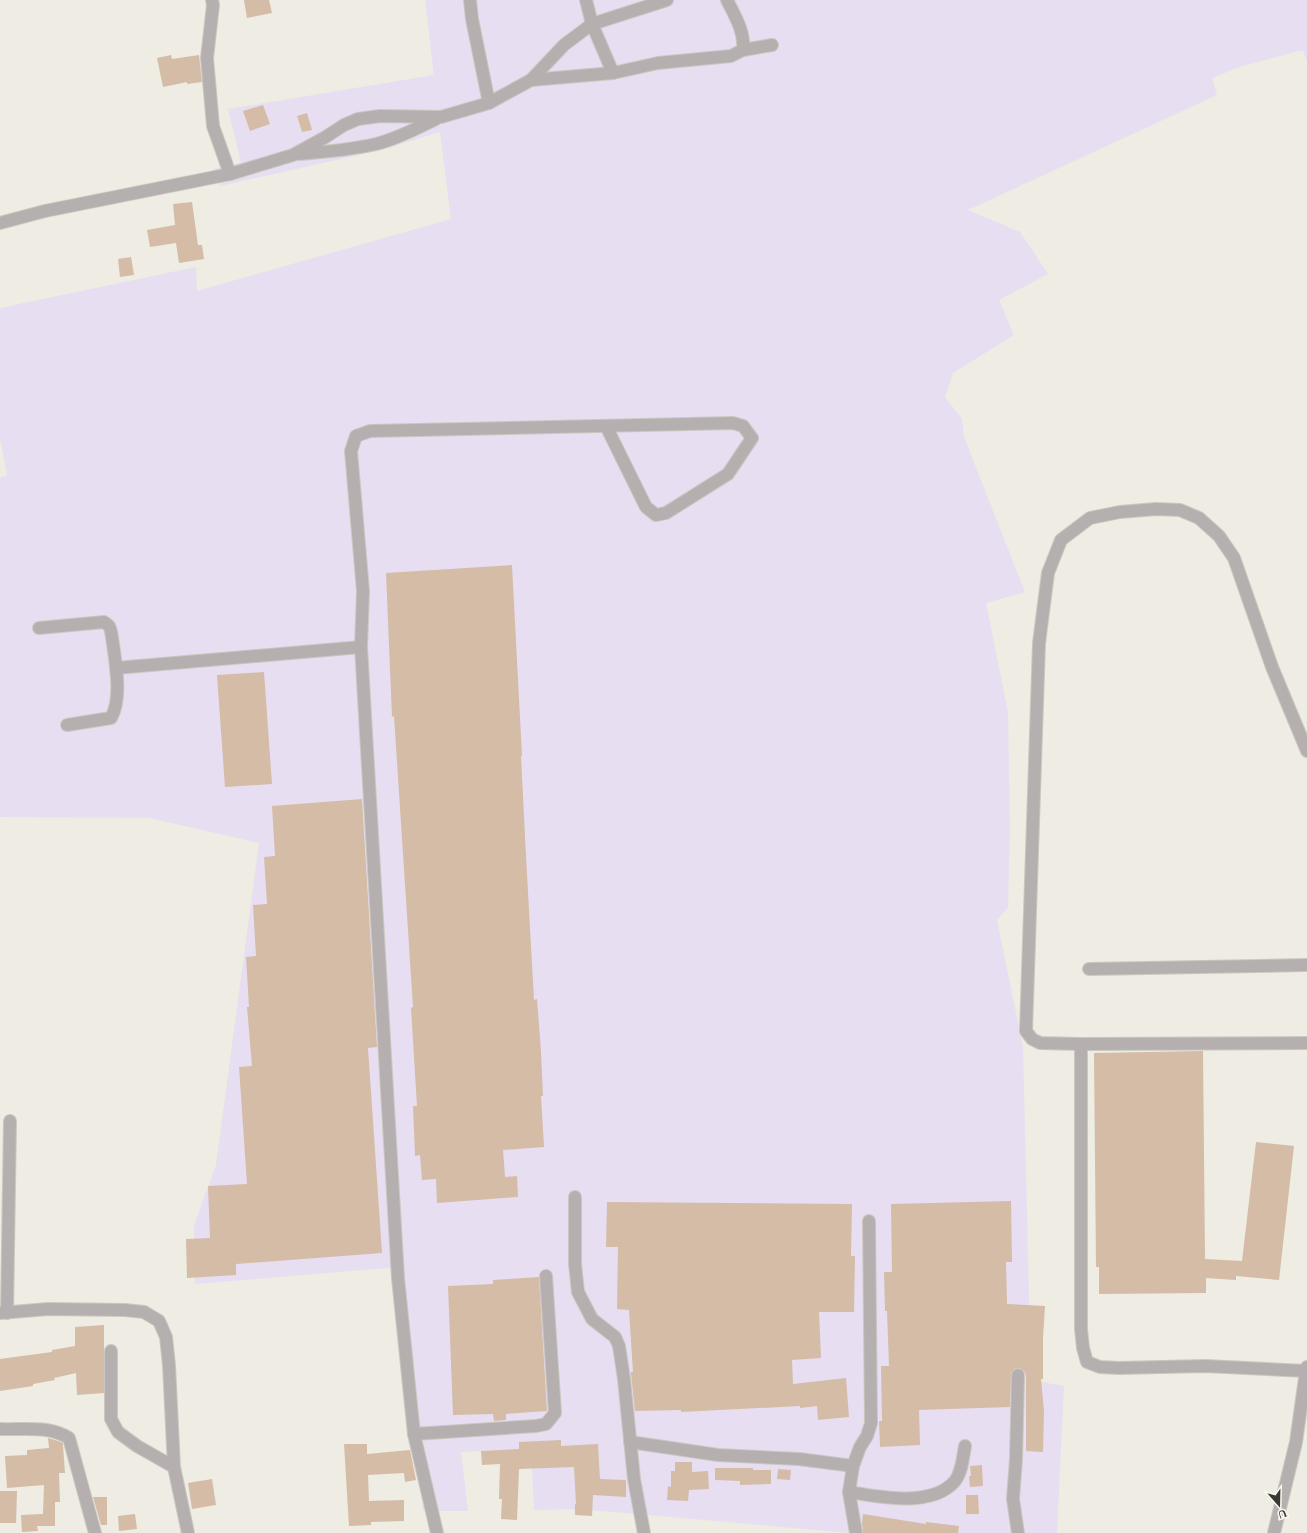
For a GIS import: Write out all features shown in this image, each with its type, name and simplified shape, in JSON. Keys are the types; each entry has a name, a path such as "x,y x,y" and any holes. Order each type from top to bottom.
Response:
{"street":[{"path":"212,0 213,5 207,58 213,126 230,174"},
{"path":"470,0 472,20 489,103"},
{"path":"586,0 592,24 614,73"},
{"path":"0,223 45,211 230,174 293,155 377,144 441,117 489,103 531,80 564,45 592,24 667,0"},
{"path":"727,0 737,20 744,41 743,50"},
{"path":"531,80 614,73 658,63 731,56 743,50 772,45"},
{"path":"293,155 344,125 358,119 380,116 441,117"},
{"path":"437,1533 414,1434 398,1278 361,647 363,591 351,451 356,436 370,431 733,423 743,426 752,438 728,474 666,513 656,515 646,507 606,426"},
{"path":"1307,751 1272,667 1234,558 1219,536 1200,518 1180,510 1156,509 1120,512 1090,518 1062,540 1048,573 1039,642 1026,1031 1032,1039 1040,1042 1081,1044 1307,1043"},
{"path":"39,628 104,622 109,626 116,668 116,702 114,713 111,718 67,725"},
{"path":"116,668 361,647"},
{"path":"1089,969 1307,965"},
{"path":"1081,1044 1081,1294 1083,1348 1087,1362 1100,1367 1112,1368 1205,1366 1307,1369 1296,1442 1274,1533"},
{"path":"10,1121 3,1313 48,1309 125,1310 144,1312 159,1321 166,1337 169,1365 174,1467 188,1533"},
{"path":"575,1197 575,1264 578,1292 592,1319 615,1338 619,1346 624,1379 634,1479 644,1533"},
{"path":"856,1533 849,1492 853,1466 860,1447 867,1436 871,1423 869,1221"},
{"path":"414,1434 536,1426 546,1424 555,1413 546,1276"},
{"path":"111,1351 112,1419 118,1432 137,1446 174,1467"},
{"path":"1018,1375 1016,1459 1013,1499 1018,1533"},
{"path":"0,1429 47,1429 61,1433 69,1438 95,1533"},
{"path":"630,1442 718,1455 799,1459 853,1466"},
{"path":"849,1492 900,1498 925,1498 945,1490 956,1480 962,1465 965,1446"}],"shaded area":[{"path":"425,0 1307,0 1307,61 1303,50 1242,66 1212,78 1217,95 968,210 1020,232 1048,274 999,300 1014,335 953,373 945,397 962,419 964,437 1025,592 986,603 1008,712 1010,828 1008,907 997,920 1023,1047 1031,1380 1064,1386 1057,1533 851,1533 579,1509 534,1510 531,1449 461,1452 468,1511 423,1511 398,1267 195,1284 194,1225 216,1165 259,843 149,818 0,817 0,478 7,475 0,438 0,308 196,267 197,291 451,219 440,132 381,150 220,186 213,169 241,163 228,109 434,75"}],"building":[{"path":"244,0 269,0 272,13 247,18"},
{"path":"171,55 172,59 199,55 202,82 187,84 187,82 163,87 157,58"},
{"path":"263,105 270,124 250,131 243,111"},
{"path":"307,113 312,130 302,132 297,116"},
{"path":"192,202 198,245 202,245 204,259 179,263 176,243 150,247 147,230 175,225 173,204"},
{"path":"131,257 134,275 120,277 118,259"},
{"path":"512,565 534,1000 537,999 541,1051 543,1096 541,1096 544,1147 503,1150 505,1177 517,1176 518,1197 437,1203 436,1179 422,1180 420,1155 415,1156 413,1106 417,1106 411,1008 413,1007 394,716 392,717 386,573"},
{"path":"264,672 272,784 225,787 217,675"},
{"path":"362,799 377,1047 368,1048 382,1253 236,1264 236,1275 187,1278 186,1239 210,1238 208,1186 247,1184 239,1067 252,1066 247,1007 249,1007 246,957 256,956 253,905 267,904 264,857 275,856 272,806"},
{"path":"1203,1051 1205,1259 1242,1261 1256,1142 1294,1146 1279,1280 1236,1276 1236,1280 1206,1278 1206,1293 1099,1294 1099,1267 1096,1267 1094,1053"},
{"path":"1011,1201 1012,1262 1006,1262 1007,1304 1045,1306 1043,1379 1041,1379 1044,1411 1043,1452 1026,1451 1026,1375 1024,1371 1019,1368 1014,1369 1011,1374 1010,1407 919,1410 920,1445 880,1447 879,1421 882,1421 881,1366 889,1366 884,1272 892,1272 891,1204"},
{"path":"607,1202 852,1204 851,1256 855,1256 854,1312 819,1312 821,1358 792,1360 793,1384 846,1378 849,1417 818,1420 817,1406 800,1408 800,1406 681,1412 681,1410 635,1411 631,1374 631,1372 633,1372 629,1310 617,1309 618,1247 606,1247"},
{"path":"539,1277 547,1411 506,1414 506,1420 494,1421 493,1414 453,1415 448,1286 493,1284 493,1280"},
{"path":"104,1325 104,1393 77,1395 76,1373 54,1378 55,1380 33,1384 33,1386 0,1391 0,1359 52,1352 52,1350 75,1346 75,1327"},
{"path":"48,1438 63,1443 65,1473 59,1473 60,1502 55,1502 55,1526 37,1526 38,1531 22,1532 21,1515 43,1514 44,1485 7,1488 5,1456 27,1455 27,1450 49,1448"},
{"path":"561,1440 561,1446 598,1444 600,1479 626,1480 626,1497 593,1495 592,1516 575,1515 576,1504 574,1467 519,1469 517,1520 501,1519 502,1499 499,1499 500,1464 482,1465 481,1451 519,1449 519,1442"},
{"path":"344,1444 367,1444 367,1454 410,1450 416,1480 405,1482 404,1473 368,1475 369,1501 404,1500 404,1521 371,1522 371,1525 349,1526"},
{"path":"675,1462 692,1462 692,1472 708,1471 709,1489 689,1490 688,1501 667,1500 668,1486 671,1487 671,1471 675,1471"},
{"path":"982,1465 983,1486 970,1487 970,1466"},
{"path":"715,1468 753,1468 753,1470 771,1470 771,1484 740,1485 740,1481 715,1480"},
{"path":"778,1469 791,1470 790,1480 777,1479"},
{"path":"212,1479 216,1505 192,1509 188,1483"},
{"path":"0,1491 17,1491 16,1523 0,1523"},
{"path":"966,1495 978,1495 979,1514 966,1514"},
{"path":"93,1497 107,1497 107,1525 101,1525"},
{"path":"135,1514 137,1529 119,1531 118,1516"},
{"path":"863,1514 926,1524 926,1522 959,1526 958,1533 863,1533"}]}
